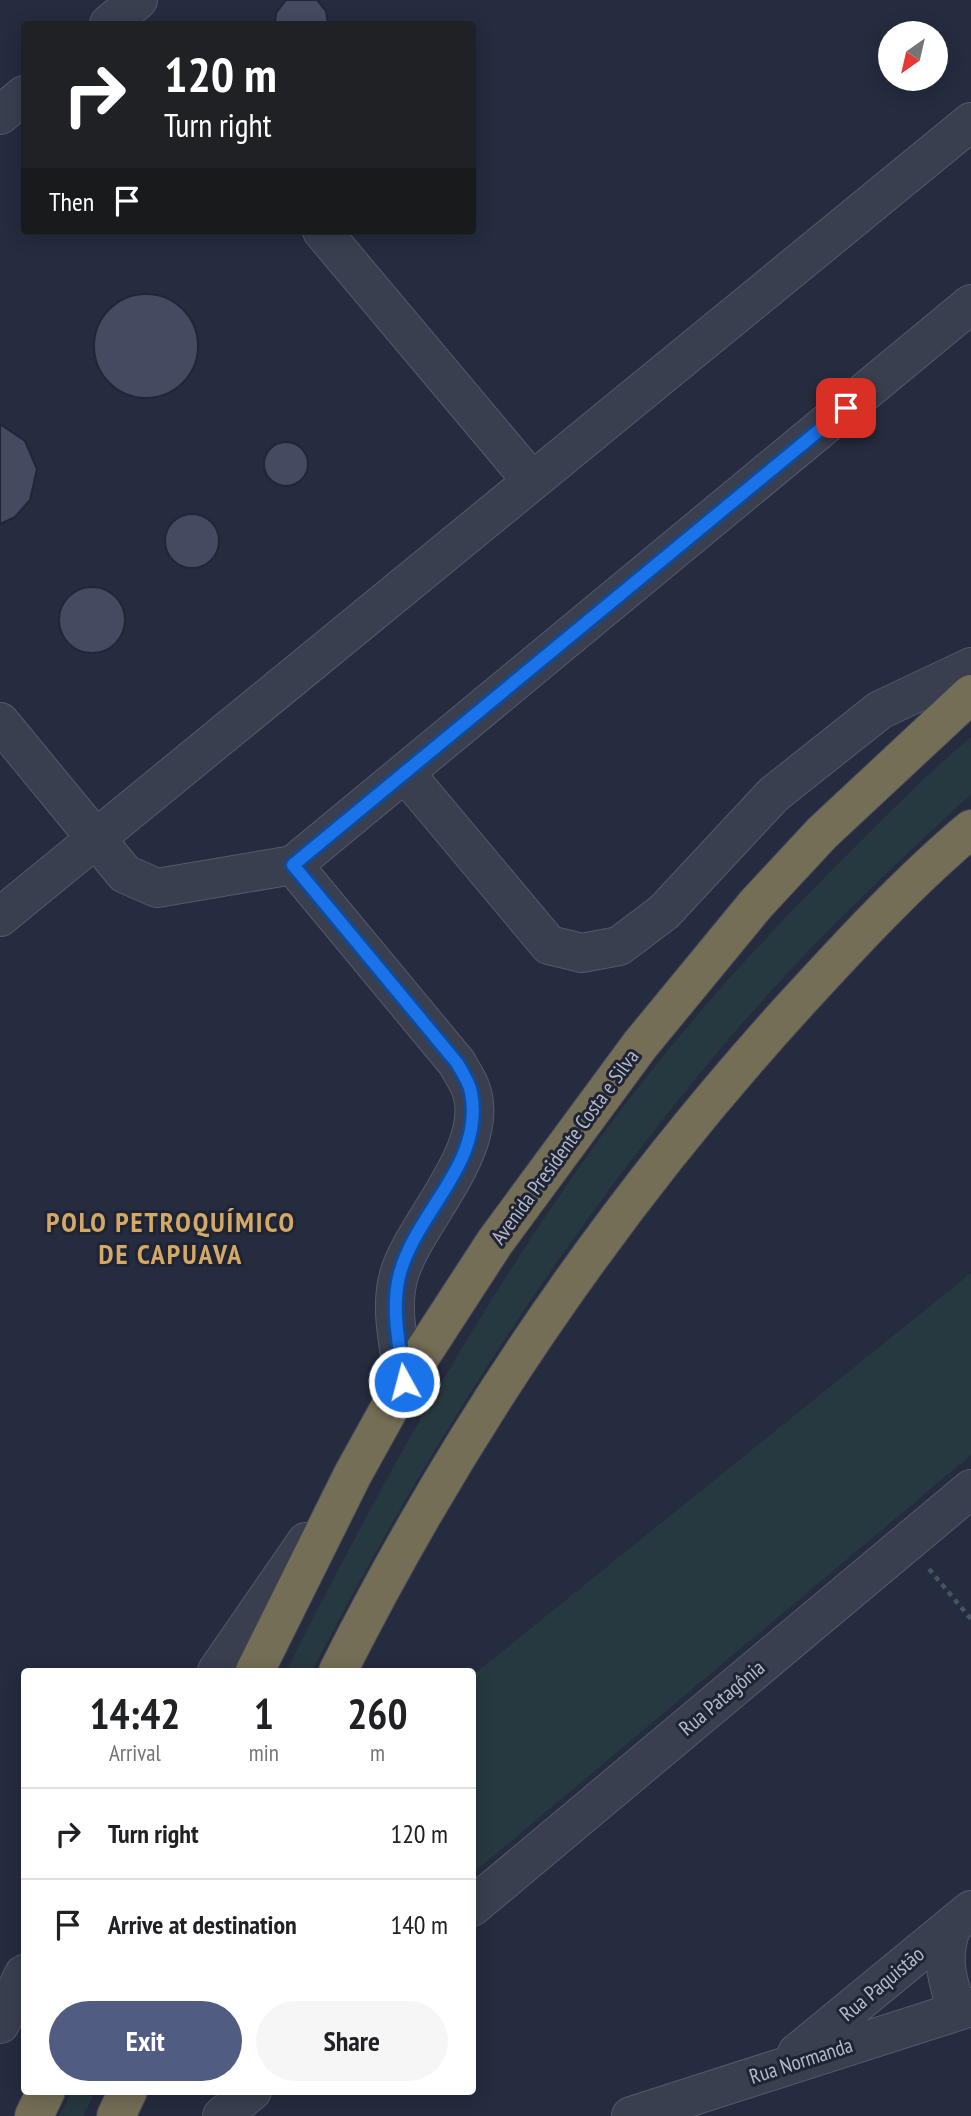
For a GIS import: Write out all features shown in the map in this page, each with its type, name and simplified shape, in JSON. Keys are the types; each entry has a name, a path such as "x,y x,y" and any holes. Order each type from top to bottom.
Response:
{"highway":[{"name":"Avenida Presidente Costa e Silva","path":"256,1668 353,1474 404,1382 495,1242 640,1045 687,986 822,833 971,694"},
{"path":"340,1668 456,1458 502,1385 630,1202 691,1123 782,1019 888,908 971,829"},
{"path":"34,2116 44,2095"},
{"path":"116,2116 126,2095"}],"street":[{"path":"0,115 21,98"},
{"path":"0,917 971,122"},
{"path":"325,235 532,481"},
{"path":"0,722 125,874 157,888 293,865 971,304"},
{"path":"405,773 549,945 582,953 619,946 664,912 774,794 880,710 971,667"},
{"path":"293,865 457,1063 471,1089 473,1119 468,1142 457,1169 399,1275 395,1307 404,1382"},
{"path":"219,1668 353,1474"},
{"name":"Rua Patagônia","path":"476,1904 971,1489"},
{"name":"Rua Paquistão","path":"962,1918 944,1946 943,1964 964,2009"},
{"name":"Rua Paquistão","path":"778,2069 962,1918"},
{"path":"0,1995 21,1967"},
{"path":"0,2024 21,1980"},
{"name":"Rua Normanda","path":"631,2116 964,2009"},
{"path":"222,2116 247,2095"}],"path":[{"path":"907,1543 971,1619"}],"shaded area":[{"path":"971,737 971,794 811,948 751,1013 663,1120 606,1194 499,1347 402,1507 314,1668 288,1668 357,1534 432,1400 511,1269 598,1141 687,1027 751,954 940,764"},
{"path":"971,1273 971,1455 476,1870 476,1673"},
{"path":"70,2095 94,2095 83,2116 59,2116"}],"building":[{"path":"286,0 317,0 326,11 328,21 275,21 276,13"},
{"path":"146,294 166,298 183,309 194,326 198,346 194,366 183,383 166,394 146,398 126,394 109,383 98,366 94,346 98,326 109,309 126,298"},
{"path":"0,424 25,441 37,469 30,500 15,517 0,524"},
{"path":"286,442 295,443 302,448 307,455 307,473 302,480 295,485 286,486 277,485 270,480 265,473 264,464 265,455 270,448 277,443"},
{"path":"192,514 211,522 219,541 211,560 192,568 173,560 165,541 173,522"},
{"path":"98,587 116,596 123,607 123,633 116,644 105,651 86,653 68,644 61,633 59,614 68,596 79,589"}],"district":[{"name":"POLO PETROQUÍMICO DE CAPUAVA","path":"171,1238"}],"route":[{"path":"404,1382 395,1307 399,1275 412,1246 457,1169 468,1142 473,1119 471,1089 457,1063 293,865 846,408"}]}
